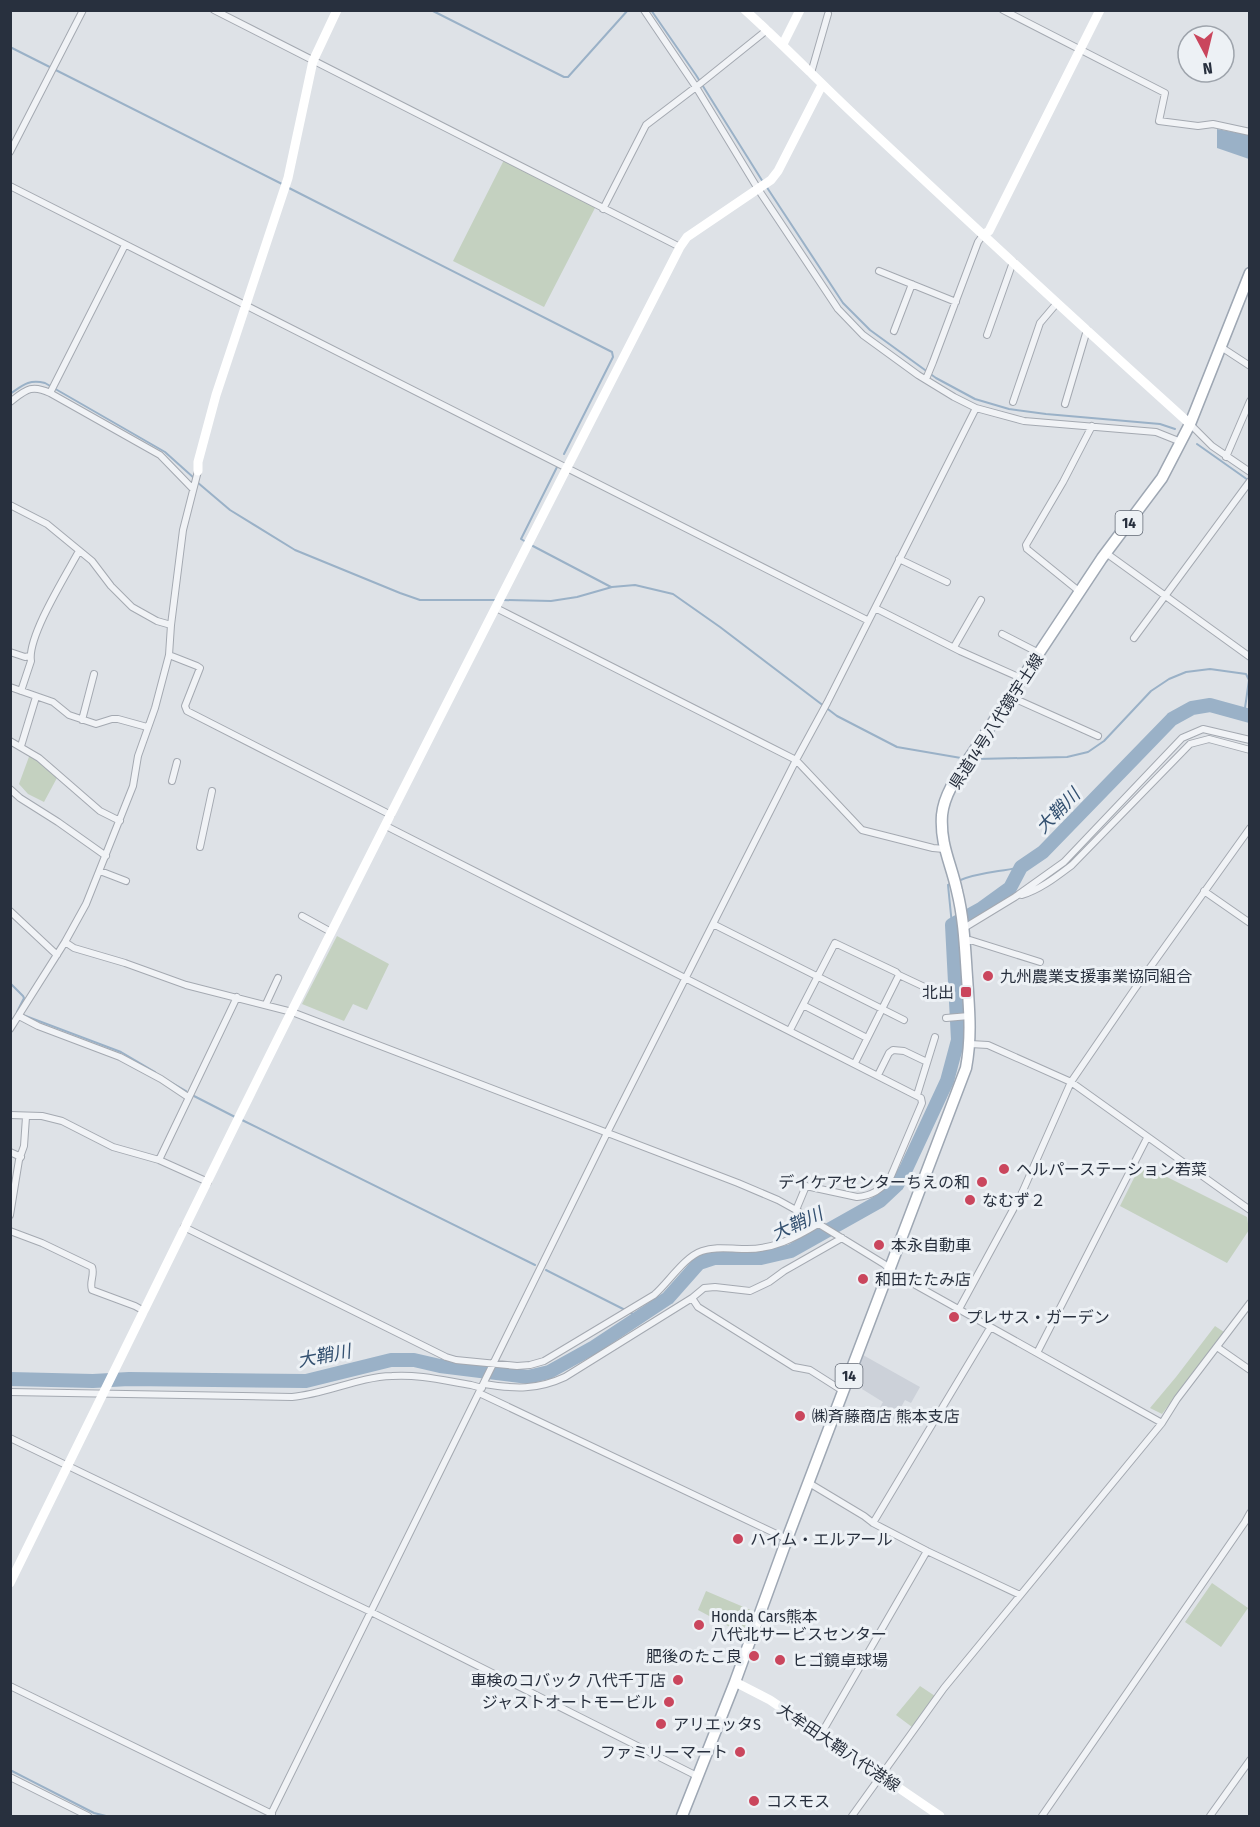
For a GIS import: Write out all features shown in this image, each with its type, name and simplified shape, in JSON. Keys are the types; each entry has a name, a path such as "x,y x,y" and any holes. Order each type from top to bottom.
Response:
{"main road":[{"name":"県道14号八代鏡宇土線","path":"682,1816 735,1682 966,1068 970,1044 966,1016 964,926 957,889 944,849 942,815 944,802 963,767 1106,553 1162,478 1190,424 1250,273"}],"street":[{"path":"10,152 83,10"},
{"path":"213,10 680,247"},
{"path":"10,1029 86,904 133,786 138,756 155,708 169,654 183,530 215,397 288,178 313,61 337,10"},
{"path":"644,10 763,185 838,309 863,334 927,376 954,397 976,408 1024,421 1156,432 1181,442"},
{"path":"745,10 783,44 822,85 1212,446 1250,472"},
{"path":"783,44 800,10"},
{"path":"1003,10 1166,93 1159,121 1198,126 1213,124 1250,132"},
{"path":"927,376 978,242 989,231 1100,10"},
{"path":"811,73 828,14"},
{"path":"603,208 646,125 767,30"},
{"path":"10,1583 331,932 680,247 687,237 763,185 778,171 822,85"},
{"path":"10,186 867,620"},
{"path":"51,392 125,245"},
{"path":"987,335 1013,262"},
{"path":"879,271 956,302"},
{"path":"894,331 912,284"},
{"path":"1013,402 1040,323 1057,303"},
{"path":"1065,404 1087,330"},
{"path":"1221,346 1250,366"},
{"path":"10,402 32,388 51,392 160,455 193,488"},
{"path":"1226,457 1250,402"},
{"path":"10,1686 271,1815 608,1133 976,408"},
{"path":"1081,592 1026,545 1063,482 1092,426"},
{"path":"1134,638 1247,484"},
{"path":"10,505 47,524 92,561 111,586 132,607 157,621 171,625"},
{"path":"21,691 37,632 79,551"},
{"path":"1106,553 1250,657"},
{"path":"899,559 947,582"},
{"path":"954,647 981,600"},
{"path":"497,607 796,760 862,830 944,849"},
{"path":"875,608 1023,680"},
{"path":"1002,634 1040,653"},
{"path":"10,652 25,657 30,656"},
{"path":"169,654 200,668 185,706 187,711 391,815"},
{"path":"82,720 94,674"},
{"path":"10,687 53,702 69,715 82,720 96,724 118,719 147,728"},
{"path":"21,746 36,697"},
{"path":"1011,697 1098,736"},
{"path":"964,926 1015,897 1064,862 1182,738 1203,729 1250,740"},
{"path":"1015,897 1031,892 1072,865 1190,744 1209,739 1250,750"},
{"path":"10,741 39,758 100,811 120,820"},
{"path":"172,781 177,762"},
{"path":"10,789 106,856"},
{"path":"200,847 212,791"},
{"path":"386,826 921,1098 922,1103 886,1185 866,1196 857,1197 806,1186 796,1210"},
{"path":"959,1309 1021,1195 1071,1082 1250,828"},
{"path":"100,871 126,881"},
{"path":"1204,891 1250,923"},
{"path":"10,911 57,955"},
{"path":"302,916 331,932"},
{"path":"713,924 904,1020"},
{"path":"965,942 970,940 1040,962"},
{"path":"65,942 74,948 186,985 292,1012 778,1200 894,1273 1162,1423"},
{"path":"790,1030 835,943 933,991"},
{"path":"855,1063 899,975"},
{"path":"266,1004 278,978"},
{"path":"159,1160 237,997"},
{"path":"803,1005 867,1038"},
{"path":"19,1016 38,1026 120,1057 161,1079 188,1097"},
{"path":"946,1018 966,1016"},
{"path":"917,1095 935,1037"},
{"path":"970,1044 988,1045 1071,1082 1250,1210"},
{"path":"879,1075 889,1053 893,1050 904,1051 927,1062"},
{"path":"10,1115 42,1116 62,1121 112,1147 159,1160 208,1182"},
{"path":"10,1215 24,1146 26,1117"},
{"path":"1036,1353 1147,1138"},
{"path":"10,1152 21,1156"},
{"path":"184,1227 446,1358 517,1366 544,1361 633,1308 663,1287 692,1256 700,1251 712,1248 757,1249 772,1246 819,1225"},
{"path":"10,1231 42,1243 92,1267 90,1286 92,1290 135,1305 144,1311"},
{"path":"10,1392 105,1390 309,1396 374,1378 393,1376 483,1387 534,1388 566,1377 692,1298 704,1288 750,1291 769,1282 839,1237"},
{"path":"692,1298 698,1307 795,1367 810,1370 843,1391"},
{"path":"852,1816 944,1688 1162,1423 1250,1302"},
{"path":"873,1523 990,1328"},
{"path":"1217,1347 1250,1370"},
{"path":"483,1387 787,1539"},
{"path":"10,1438 371,1612 697,1776"},
{"path":"809,1483 873,1523 1020,1595"},
{"path":"1042,1816 1250,1513"},
{"path":"821,1734 927,1551"},
{"name":"大牟田大鞘八代港線","path":"735,1682 770,1700 940,1816"},
{"path":"1210,1816 1250,1760"},
{"path":"10,1777 88,1816"}],"shaded area":[{"path":"863,1355 920,1387 911,1403 905,1400 894,1420 878,1411 883,1402 862,1389 863,1386 854,1380"}],"green space":[{"path":"504,160 596,206 544,307 453,261"},
{"path":"30,754 58,776 44,802 28,794 19,784"},
{"path":"337,936 389,964 367,1010 353,1004 344,1021 302,1004"},
{"path":"1141,1164 1247,1217 1249,1230 1227,1263 1120,1206"},
{"path":"1215,1326 1224,1332 1162,1414 1150,1408 1176,1377"},
{"path":"1212,1583 1248,1608 1221,1647 1185,1622"},
{"path":"706,1591 753,1611 743,1634 698,1610"},
{"path":"920,1686 935,1696 912,1727 896,1715"}],"water":[{"path":"1217,129 1249,135 1249,159 1217,148"}],"waterway":[{"path":"431,10 564,77 568,77 628,10"},
{"path":"651,10 696,75 763,182"},
{"path":"10,47 284,185"},
{"path":"766,186 843,303 870,330 936,378 975,399 1009,409 1160,424 1175,429"},
{"path":"289,188 612,352 613,357 564,454"},
{"path":"10,394 30,382 45,383 165,452 194,478"},
{"path":"1197,444 1248,480"},
{"path":"526,542 521,539 557,467"},
{"path":"197,482 230,510 295,550 400,593 420,600 497,600"},
{"path":"531,545 611,587"},
{"path":"502,600 551,601 577,597 612,587 635,585 673,594 837,716 897,747 961,758"},
{"path":"977,759 1067,757 1088,752 1104,741 1151,691 1169,679 1186,672 1210,669 1246,674 1249,680 1244,715"},
{"name":"大鞘川","path":"10,1379 306,1381 391,1360 414,1360 440,1366 528,1377 549,1372 594,1347 668,1298 699,1263 714,1258 761,1258 791,1251 880,1201 897,1185 906,1169 947,1081 958,1040 952,925 981,909 1010,888 1021,867 1043,852 1172,719 1192,708 1210,705 1250,716"},
{"path":"958,881 981,874 1021,867"},
{"path":"952,925 948,885 953,883"},
{"path":"10,983 24,998 18,1012"},
{"path":"23,1015 121,1052 155,1072"},
{"path":"167,1080 186,1091"},
{"path":"194,1096 237,1118"},
{"path":"242,1120 535,1265"},
{"path":"546,1270 639,1317"},
{"path":"10,1770 94,1813 106,1816"}],"place":[{"name":"九州農業支援事業協同組合","path":"988,976"},
{"name":"北出","path":"966,992"},
{"name":"ヘルパーステーション若菜","path":"1004,1169"},
{"name":"デイケアセンターちえの和","path":"982,1182"},
{"name":"なむず２","path":"970,1200"},
{"name":"本永自動車","path":"879,1245"},
{"name":"和田たたみ店","path":"863,1279"},
{"name":"プレサス・ガーデン","path":"954,1317"},
{"name":"㈱斉藤商店 熊本支店","path":"800,1416"},
{"name":"ハイム・エルアール","path":"738,1539"},
{"name":"Honda Cars熊本 八代北サービスセンター","path":"699,1625"},
{"name":"肥後のたこ良","path":"754,1656"},
{"name":"ヒゴ鏡卓球場","path":"780,1660"},
{"name":"車検のコバック 八代千丁店","path":"678,1680"},
{"name":"ジャストオートモービル","path":"669,1702"},
{"name":"アリエッタS","path":"661,1724"},
{"name":"ファミリーマート","path":"740,1752"},
{"name":"コスモス","path":"754,1801"}]}
